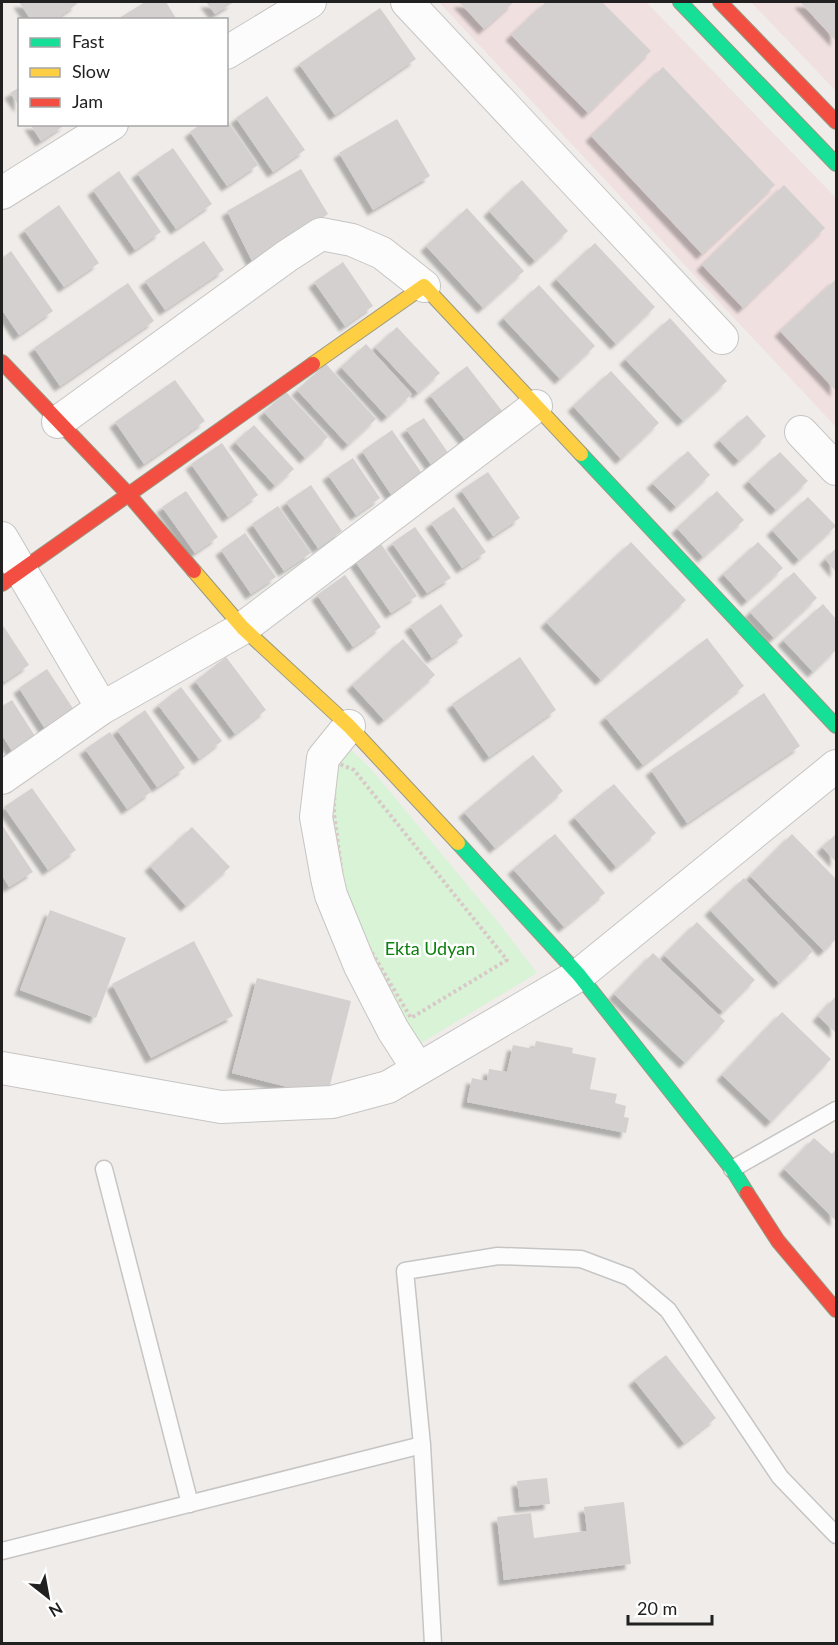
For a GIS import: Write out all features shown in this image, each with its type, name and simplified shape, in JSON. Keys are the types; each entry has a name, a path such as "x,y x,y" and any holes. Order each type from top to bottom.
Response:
{"street":[{"path":"228,52 310,2"},
{"path":"407,2 722,338"},
{"path":"680,2 837,164"},
{"path":"720,2 837,122"},
{"path":"2,193 109,126"},
{"path":"58,422 287,256 321,234 352,240 382,253 424,286 837,726"},
{"path":"12,577 424,286"},
{"path":"2,362 129,495 243,627 350,726 579,975 732,1169 778,1240 837,1310"},
{"path":"2,778 102,708 243,627 536,406"},
{"path":"801,432 837,469"},
{"path":"2,538 12,577 102,708"},
{"path":"350,726 323,758 316,817 327,878 331,895 360,966 393,1030 418,1069"},
{"path":"2,1068 221,1107 332,1102 388,1087 579,975 837,766"}],"lane":[{"path":"732,1169 837,1110"},
{"path":"104,1168 190,1504"},
{"path":"433,1644 422,1445 405,1271 498,1256 581,1260 629,1277 668,1310 780,1477 837,1535"},
{"path":"2,1551 422,1445"}],"path":[{"path":"335,762 354,770 507,960 411,1018 364,941 344,891 334,813 335,762"}],"shaded area":[{"path":"439,2 646,2 836,198 836,427"},
{"path":"751,2 836,2 836,91"}],"green space":[{"name":"Ekta Udyan","path":"333,732 372,770 498,922 537,973 406,1052 323,863"}],"building":[{"path":"19,2 76,2 77,4 58,18 30,18"},
{"path":"145,2 166,2 176,18 119,18"},
{"path":"206,2 234,2 215,14"},
{"path":"459,2 514,2 484,29"},
{"path":"546,2 602,2 651,51 588,113 511,35"},
{"path":"800,2 836,2 836,41"},
{"path":"380,8 416,59 335,115 299,64"},
{"path":"663,67 775,185 702,254 591,136"},
{"path":"18,88 18,104 10,93"},
{"path":"267,96 305,150 273,172 236,118"},
{"path":"397,119 430,176 373,210 339,153"},
{"path":"228,122 258,165 227,186 190,132 198,126 228,126"},
{"path":"31,126 63,126 41,141"},
{"path":"173,148 212,204 176,229 137,173"},
{"path":"301,169 328,214 254,265 227,211"},
{"path":"119,171 161,232 135,250 93,190"},
{"path":"522,180 568,231 535,261 489,211"},
{"path":"784,185 825,228 743,308 702,265"},
{"path":"59,205 99,263 64,287 24,230"},
{"path":"467,208 524,271 483,308 426,246"},
{"path":"204,241 224,270 165,310 145,281"},
{"path":"595,243 655,307 616,344 556,279"},
{"path":"11,251 53,311 19,335 2,310 2,258"},
{"path":"343,262 373,306 345,326 314,282"},
{"path":"836,279 836,391 780,331"},
{"path":"128,283 154,321 60,386 34,348"},
{"path":"539,285 595,346 560,379 503,318"},
{"path":"670,318 727,381 683,421 625,359"},
{"path":"397,327 440,373 418,393 375,347"},
{"path":"366,344 412,394 387,417 341,367"},
{"path":"326,364 376,419 348,445 297,390"},
{"path":"467,366 506,416 469,445 430,395"},
{"path":"611,371 659,423 621,459 573,406"},
{"path":"175,380 205,421 144,464 115,422"},
{"path":"286,392 328,437 305,458 264,412"},
{"path":"747,415 766,436 739,461 719,440"},
{"path":"424,418 451,457 434,469 406,429"},
{"path":"254,425 294,469 275,486 235,442"},
{"path":"392,430 423,475 392,496 362,451"},
{"path":"222,443 258,495 228,517 191,464"},
{"path":"688,451 710,475 676,507 652,483"},
{"path":"780,452 808,481 776,510 748,481"},
{"path":"353,458 380,498 356,515 328,475"},
{"path":"488,472 520,518 493,536 461,490"},
{"path":"311,485 342,531 318,548 286,502"},
{"path":"186,491 218,537 195,553 162,507"},
{"path":"717,491 744,520 703,557 677,528"},
{"path":"808,497 836,526 799,560 772,530"},
{"path":"278,506 311,553 284,571 252,524"},
{"path":"454,507 486,552 462,568 431,523"},
{"path":"415,527 451,578 427,593 392,543"},
{"path":"245,533 276,577 251,594 221,550"},
{"path":"631,542 686,600 601,680 546,622"},
{"path":"758,542 783,568 747,601 723,574"},
{"path":"381,544 417,596 391,613 355,561"},
{"path":"836,548 836,572 825,559"},
{"path":"794,572 817,598 774,638 750,612"},
{"path":"345,575 381,627 353,647 317,595"},
{"path":"441,604 463,636 432,658 410,626"},
{"path":"823,604 836,619 836,650 813,672 783,640"},
{"path":"2,624 29,665 4,682 2,679"},
{"path":"707,638 744,686 643,765 605,717"},
{"path":"403,639 435,675 384,720 352,685"},
{"path":"226,657 266,710 235,734 195,681"},
{"path":"520,657 556,710 489,757 452,704"},
{"path":"47,669 78,716 49,735 19,688"},
{"path":"181,687 222,741 199,759 158,705"},
{"path":"764,693 800,746 687,823 651,770"},
{"path":"12,700 35,736 12,751 2,735 2,706"},
{"path":"145,710 185,768 157,787 117,730"},
{"path":"110,732 151,792 127,809 85,749"},
{"path":"533,755 563,791 495,848 464,812"},
{"path":"614,784 656,833 616,867 574,817"},
{"path":"32,788 76,850 48,870 4,807"},
{"path":"2,825 33,872 9,887 2,875"},
{"path":"192,827 230,867 186,906 150,866"},
{"path":"555,834 605,893 564,927 513,869"},
{"path":"792,834 836,879 836,939 824,951 750,876"},
{"path":"836,834 836,862 822,847"},
{"path":"744,878 813,951 779,983 710,910"},
{"path":"50,910 126,938 96,1018 20,990"},
{"path":"697,922 755,980 723,1012 664,955"},
{"path":"194,941 233,1016 151,1058 112,984"},
{"path":"653,953 725,1021 685,1063 614,994"},
{"path":"257,978 351,1001 327,1097 232,1073"},
{"path":"836,996 836,1033 818,1016"},
{"path":"782,1012 831,1059 771,1122 722,1075"},
{"path":"536,1041 573,1048 572,1053 596,1058 590,1089 617,1094 615,1103 626,1106 624,1117 629,1118 626,1133 467,1102 472,1078 487,1081 489,1069 507,1072 513,1045 534,1049"},
{"path":"814,1138 832,1154 836,1149 836,1221 784,1169"},
{"path":"666,1355 716,1418 684,1443 634,1380"},
{"path":"547,1478 550,1504 520,1507 517,1481"},
{"path":"624,1502 631,1564 504,1580 497,1517 531,1513 534,1538 587,1531 584,1507"}],"traffic: fast":[{"path":"680,2 836,164"},
{"path":"581,454 836,726"},
{"path":"458,843 579,975 732,1169 747,1193"}],"traffic: slow":[{"path":"313,364 424,286 581,454"},
{"path":"194,571 243,628 349,726 458,843"}],"traffic: jam":[{"path":"720,2 836,122"},
{"path":"2,362 129,495 194,571"},
{"path":"2,584 313,364"},
{"path":"747,1193 778,1241 836,1310"}]}
